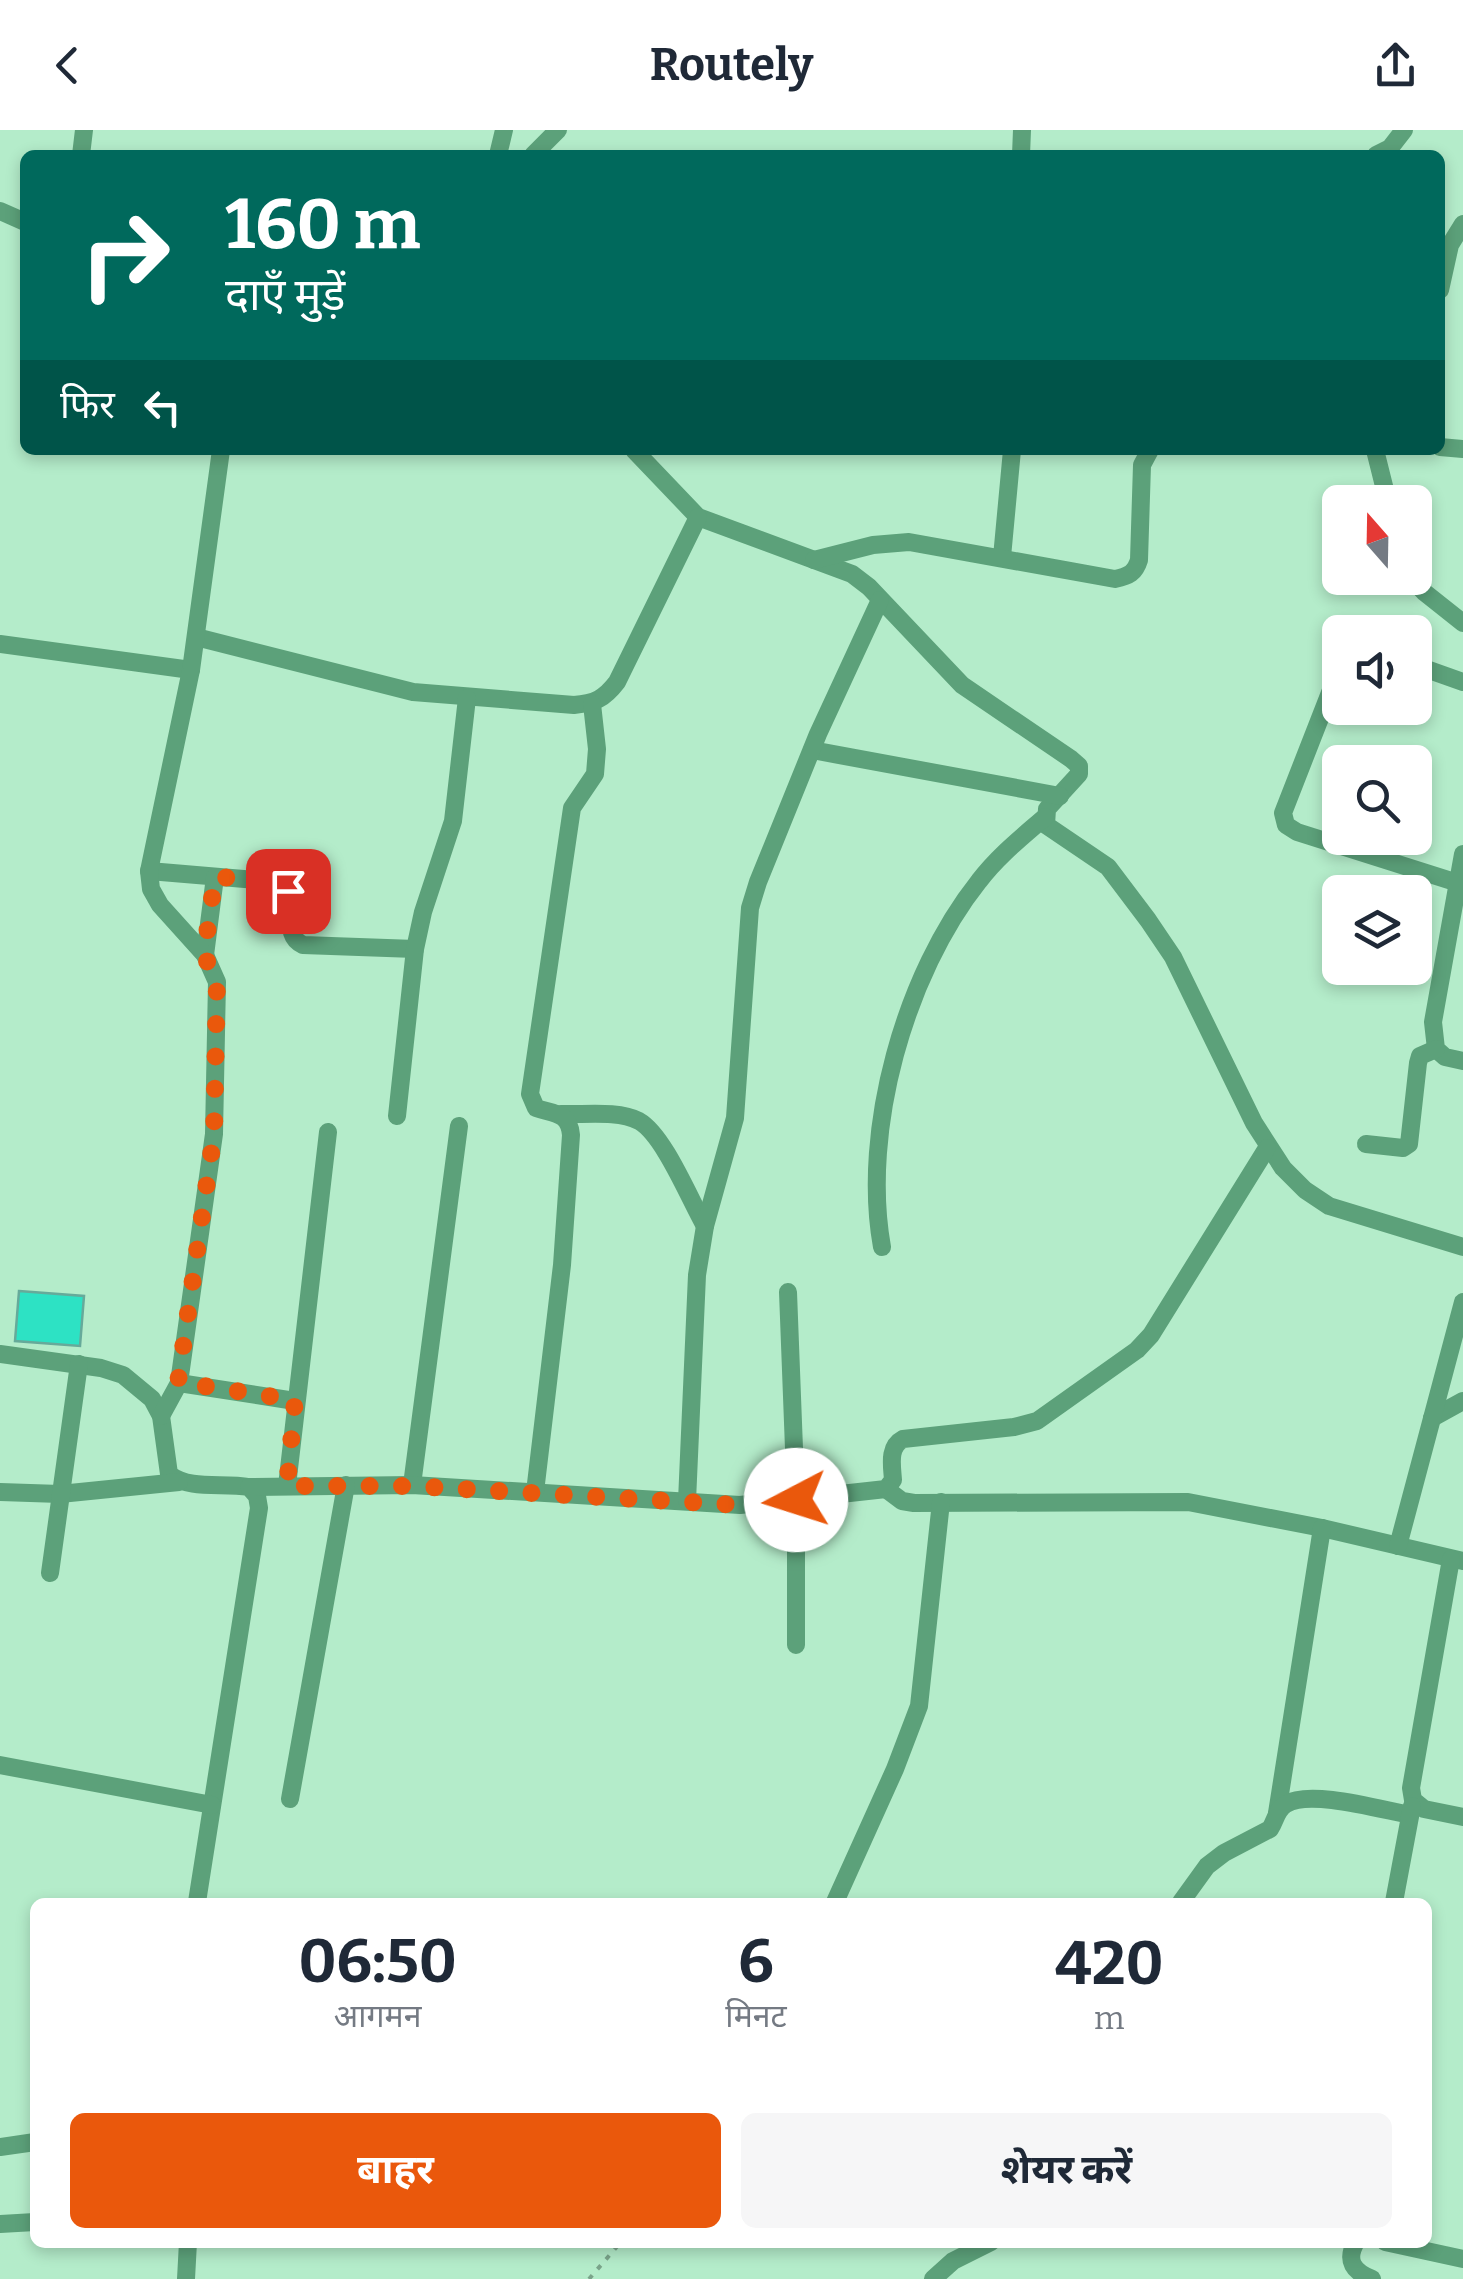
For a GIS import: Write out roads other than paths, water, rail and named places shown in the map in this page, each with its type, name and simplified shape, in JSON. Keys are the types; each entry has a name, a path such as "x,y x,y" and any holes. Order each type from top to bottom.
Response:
{"street":[{"path":"538,150 558,130"},
{"path":"1386,150 1404,130"},
{"path":"1445,268 1454,233 1463,224"},
{"path":"161,1416 178,1382 214,1134 217,982 204,955 160,905 151,888 149,871 192,670 221,455"},
{"path":"639,455 698,517 852,574 972,694 1079,766 1074,782 1044,817 997,859 966,898 901,1025 875,1176 882,1247"},
{"path":"1002,557 1012,455"},
{"path":"814,560 888,542 1002,557 1115,580 1127,577 1140,560 1142,465 1147,455"},
{"path":"1376,455 1384,485"},
{"path":"196,637 389,687 467,698 592,704 604,698 617,682 698,517"},
{"path":"1428,595 1463,622"},
{"path":"686,1501 697,1275 705,1226 736,1118 750,908 812,750 880,600"},
{"path":"0,644 192,670"},
{"path":"1432,671 1463,682"},
{"path":"397,1116 415,949 422,912 453,821 467,698"},
{"path":"592,704 597,764 595,774 572,808 530,1084 532,1102 536,1108 562,1114 626,1116 640,1122 656,1140 705,1226"},
{"path":"1322,713 1283,813 1286,825 1297,832 1458,882"},
{"path":"812,750 1060,796"},
{"path":"1044,817 1052,832 1108,867 1163,942 1267,1148 1305,1190 1329,1206 1463,1247"},
{"path":"1463,854 1433,1022 1436,1050 1444,1057 1463,1061"},
{"path":"149,871 280,884 288,891 291,902 292,934 303,945 415,949"},
{"path":"204,955 215,877"},
{"path":"1366,1144 1403,1148 1410,1144 1418,1063 1420,1056 1436,1050"},
{"path":"535,1492 562,1265 570,1126 562,1114"},
{"path":"412,1486 460,1126"},
{"path":"287,1486 328,1132"},
{"path":"886,1489 893,1480 892,1452 903,1439 1036,1421 1137,1350 1151,1335 1267,1148"},
{"path":"788,1292 796,1500 796,1644"},
{"path":"1398,1546 1463,1302"},
{"path":"0,1354 79,1364 122,1375 152,1399 161,1416 165,1462 169,1474 179,1482"},
{"path":"50,1573 79,1364"},
{"path":"178,1382 295,1400"},
{"path":"1432,1418 1463,1401"},
{"path":"0,1492 60,1494 179,1482 249,1487 412,1486 740,1505 886,1489 902,1501 1166,1500 1322,1528 1457,1560 1411,1788 1395,1898"},
{"path":"290,1800 346,1484"},
{"path":"198,1898 259,1508 258,1496 249,1487"},
{"path":"837,1898 895,1770 919,1706 941,1502"},
{"path":"1184,1898 1207,1866 1270,1830 1277,1813 1322,1528"},
{"path":"0,1765 212,1806"},
{"path":"1277,1813 1290,1802 1308,1798 1411,1807 1463,1817"},
{"path":"0,2147 30,2143"},
{"path":"0,2224 30,2222"},
{"path":"186,2279 188,2248"},
{"path":"933,2279 953,2260 978,2248"},
{"path":"1353,2248 1351,2263 1360,2274 1372,2279"},
{"path":"1413,2248 1463,2259"}]}
